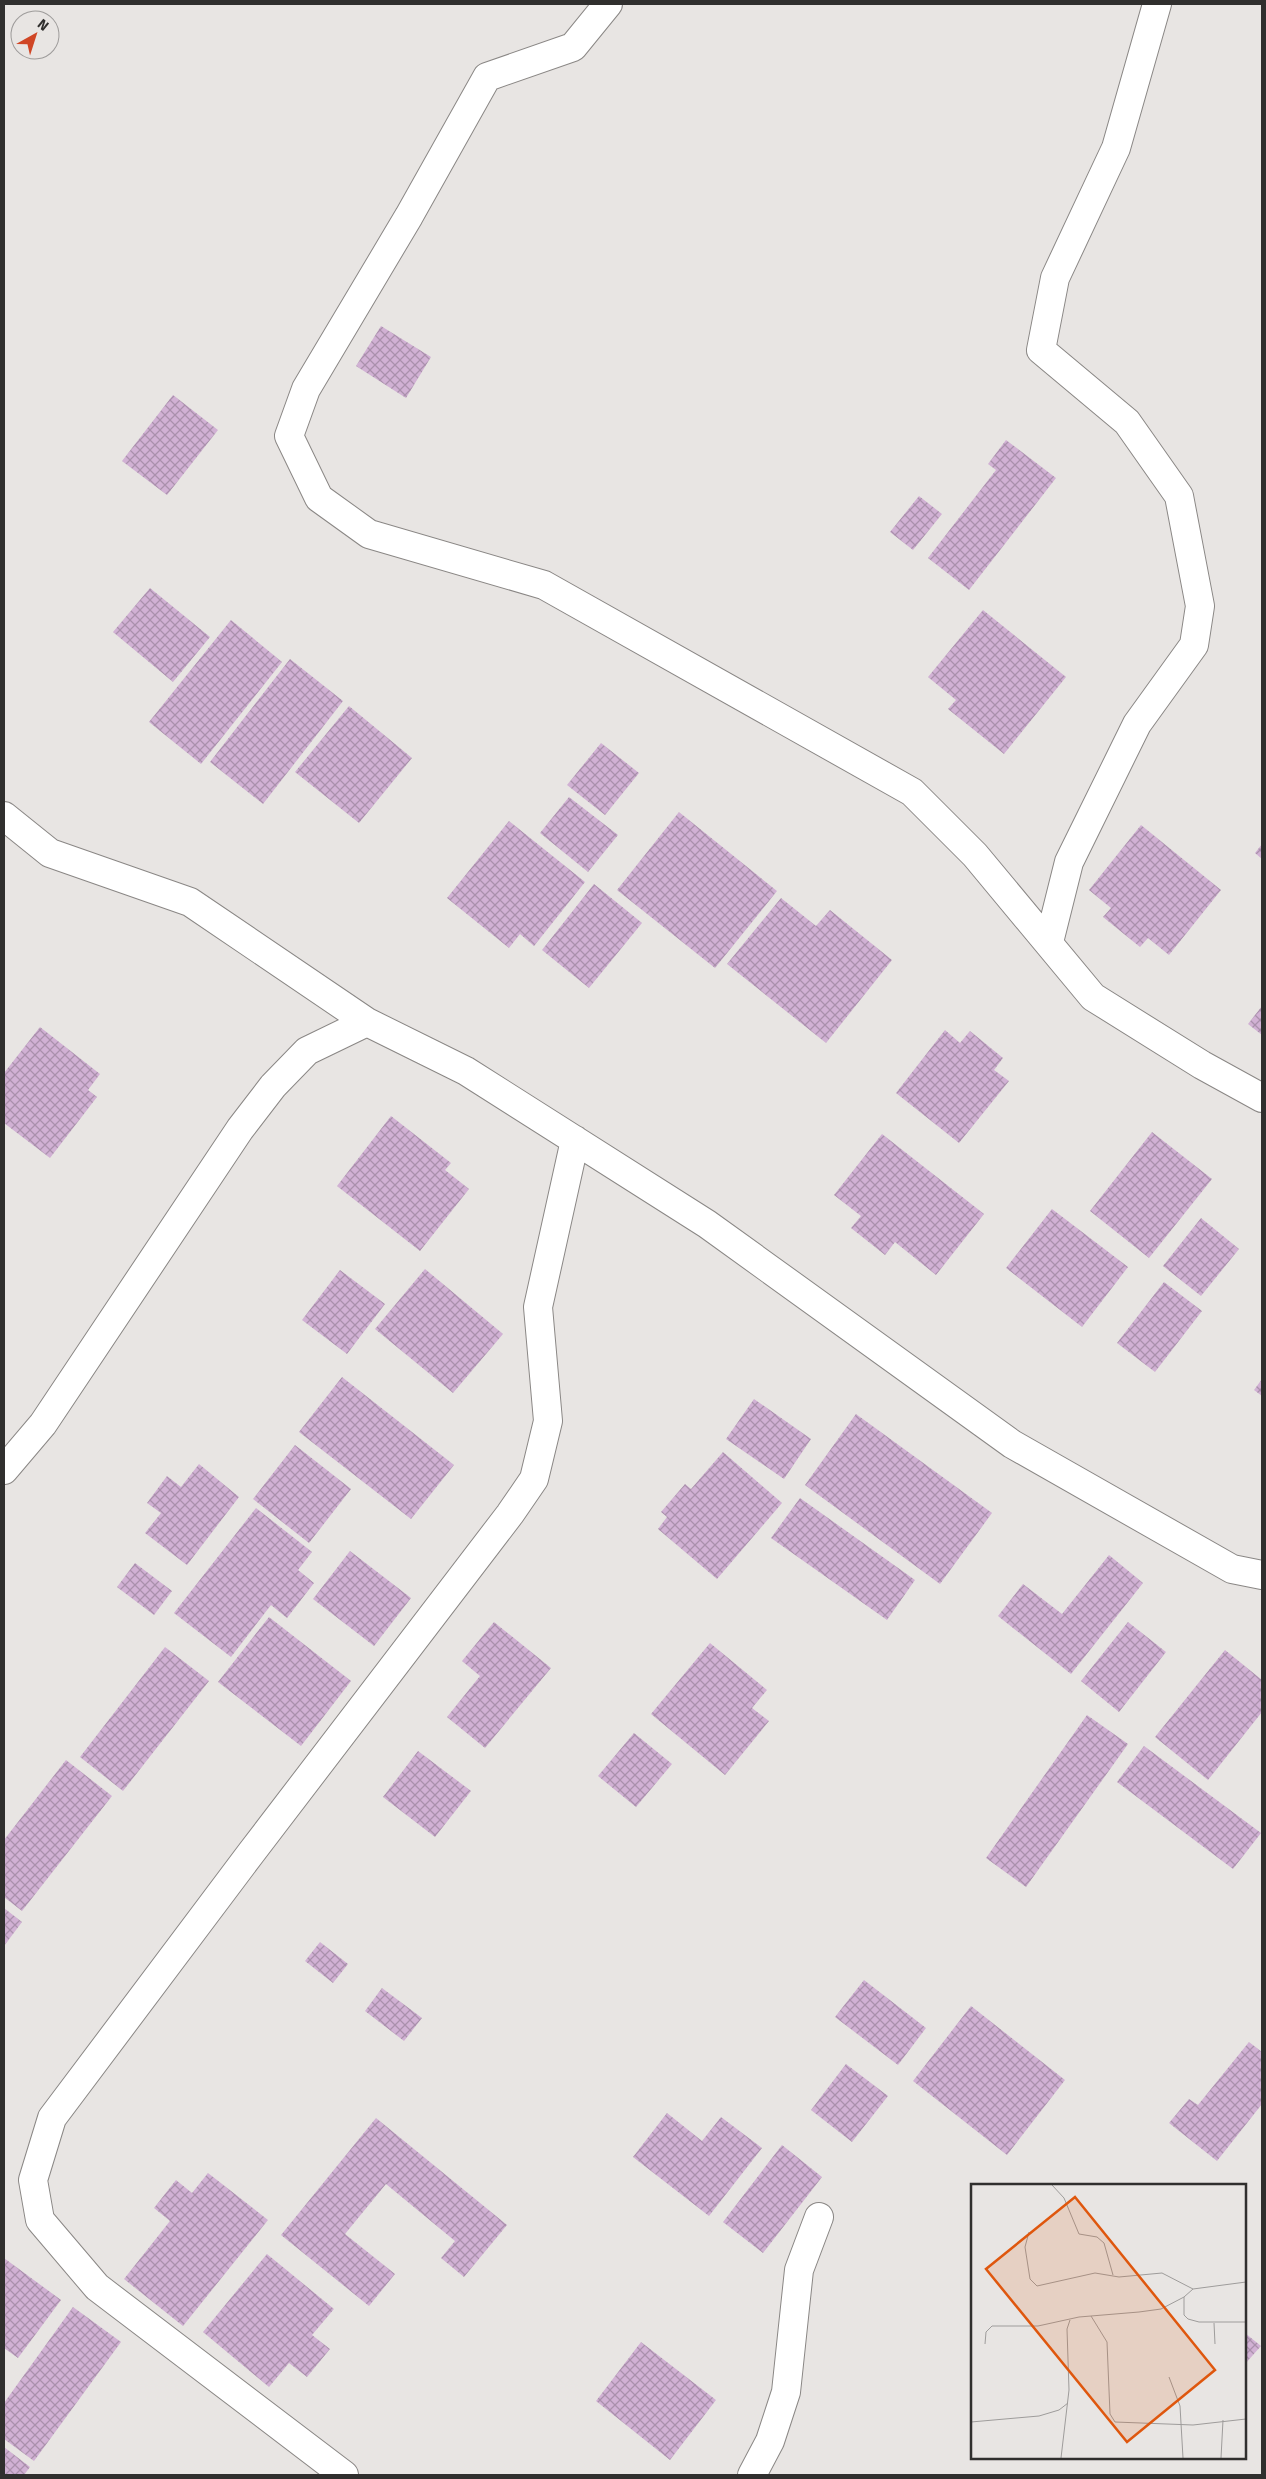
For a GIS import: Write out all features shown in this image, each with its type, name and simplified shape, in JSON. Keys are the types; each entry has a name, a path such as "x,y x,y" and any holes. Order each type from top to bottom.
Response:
{"street":[{"path":"608,4 573,47 487,77 409,216 306,389 289,436 319,498 369,534 544,585 912,792 975,855 1093,997 1202,1065 1262,1098"},
{"path":"1049,942 1069,862 1137,724 1194,645 1200,606 1179,496 1127,422 1041,350 1055,278 1116,148 1156,4"},
{"path":"4,816 50,853 190,902 367,1022 466,1071 706,1224 1012,1444 1232,1569 1262,1575"},
{"path":"4,1470 43,1424 240,1129 273,1086 307,1051 367,1022"},
{"path":"344,2475 97,2287 40,2220 33,2180 52,2118 251,1853 510,1514 534,1479 548,1422 538,1308 574,1140"},
{"path":"752,2475 770,2441 786,2392 799,2270 819,2217"}],"building":[{"path":"381,326 431,357 406,398 356,366"},
{"path":"173,395 218,430 167,495 122,461"},
{"path":"1006,440 1056,478 969,590 928,558 996,470 988,464"},
{"path":"919,496 942,514 913,550 890,532"},
{"path":"150,588 210,637 173,682 113,632"},
{"path":"983,610 1066,677 1004,754 948,709 956,700 928,677"},
{"path":"231,620 282,662 201,764 149,722"},
{"path":"290,659 343,701 263,804 210,762"},
{"path":"349,706 412,758 359,823 295,772"},
{"path":"601,743 639,773 605,815 567,785"},
{"path":"569,797 618,835 588,872 540,833"},
{"path":"679,812 777,891 715,968 617,890"},
{"path":"509,821 585,882 534,946 520,934 509,948 447,898"},
{"path":"1141,825 1221,890 1169,955 1148,938 1140,947 1103,917 1111,908 1089,890"},
{"path":"1262,844 1262,859 1255,853"},
{"path":"594,884 642,923 589,988 542,950"},
{"path":"781,898 816,926 830,910 892,960 826,1043 727,964"},
{"path":"1262,1006 1262,1035 1248,1024"},
{"path":"40,1027 100,1074 88,1090 97,1097 50,1158 4,1123 4,1073"},
{"path":"945,1030 960,1043 970,1031 1003,1058 994,1070 1009,1081 959,1143 896,1093"},
{"path":"391,1116 451,1163 445,1170 469,1189 420,1251 337,1186"},
{"path":"1152,1132 1212,1179 1149,1258 1090,1211"},
{"path":"882,1134 984,1214 936,1275 895,1242 885,1255 851,1228 861,1216 834,1195"},
{"path":"1052,1209 1128,1267 1082,1327 1006,1268"},
{"path":"1201,1218 1239,1249 1201,1296 1163,1266"},
{"path":"425,1269 503,1334 453,1393 375,1329"},
{"path":"340,1270 385,1304 347,1354 302,1320"},
{"path":"1164,1282 1202,1311 1155,1372 1117,1343"},
{"path":"342,1377 454,1465 411,1519 299,1432"},
{"path":"1262,1379 1262,1396 1254,1390"},
{"path":"754,1399 811,1439 784,1479 726,1439"},
{"path":"856,1414 992,1513 940,1584 805,1485"},
{"path":"295,1445 351,1489 309,1543 253,1499"},
{"path":"723,1452 782,1503 717,1579 658,1529 667,1517 661,1512 685,1484 691,1489"},
{"path":"199,1464 239,1497 187,1565 145,1533 161,1513 147,1503 167,1476 181,1487"},
{"path":"800,1498 915,1580 887,1620 771,1538"},
{"path":"256,1508 312,1552 298,1570 314,1583 287,1618 271,1605 231,1657 174,1613"},
{"path":"350,1551 411,1598 374,1646 313,1599"},
{"path":"1109,1555 1143,1583 1071,1674 998,1616 1023,1584 1062,1614"},
{"path":"135,1563 172,1591 154,1615 117,1587"},
{"path":"269,1617 351,1681 301,1746 218,1682"},
{"path":"494,1622 551,1668 485,1748 447,1717 480,1676 462,1661"},
{"path":"1128,1622 1166,1652 1119,1712 1081,1681"},
{"path":"710,1643 767,1690 752,1708 769,1721 725,1775 651,1714"},
{"path":"165,1647 209,1681 123,1791 80,1757"},
{"path":"1225,1650 1262,1680 1262,1712 1208,1780 1155,1737"},
{"path":"1087,1715 1128,1744 1026,1887 986,1858"},
{"path":"634,1733 672,1764 636,1807 598,1776"},
{"path":"1144,1746 1261,1833 1233,1869 1117,1782"},
{"path":"418,1751 471,1791 435,1837 383,1797"},
{"path":"66,1760 112,1796 22,1911 4,1897 4,1840"},
{"path":"4,1908 22,1922 4,1946"},
{"path":"320,1942 348,1964 333,1983 305,1961"},
{"path":"864,1980 926,2028 898,2065 835,2017"},
{"path":"382,1988 422,2018 404,2041 365,2011"},
{"path":"971,2006 1065,2080 1007,2155 913,2081"},
{"path":"1249,2042 1262,2052 1262,2104 1217,2161 1169,2123 1189,2099 1198,2105"},
{"path":"846,2064 888,2096 852,2142 811,2110"},
{"path":"667,2113 702,2141 721,2117 762,2148 709,2216 633,2157"},
{"path":"376,2118 507,2225 464,2277 441,2258 455,2241 386,2184 345,2234 395,2274 369,2306 281,2235"},
{"path":"782,2145 822,2177 763,2253 723,2222"},
{"path":"208,2173 268,2220 183,2326 124,2279 170,2221 154,2208 176,2180 192,2193"},
{"path":"267,2254 334,2309 312,2335 330,2349 307,2377 289,2363 269,2387 203,2332"},
{"path":"4,2258 61,2300 18,2358 4,2348"},
{"path":"73,2307 121,2342 34,2461 4,2439 4,2403"},
{"path":"1246,2334 1261,2346 1246,2363"},
{"path":"641,2342 716,2400 670,2460 596,2401"},
{"path":"4,2447 30,2467 24,2475 4,2475"}]}
